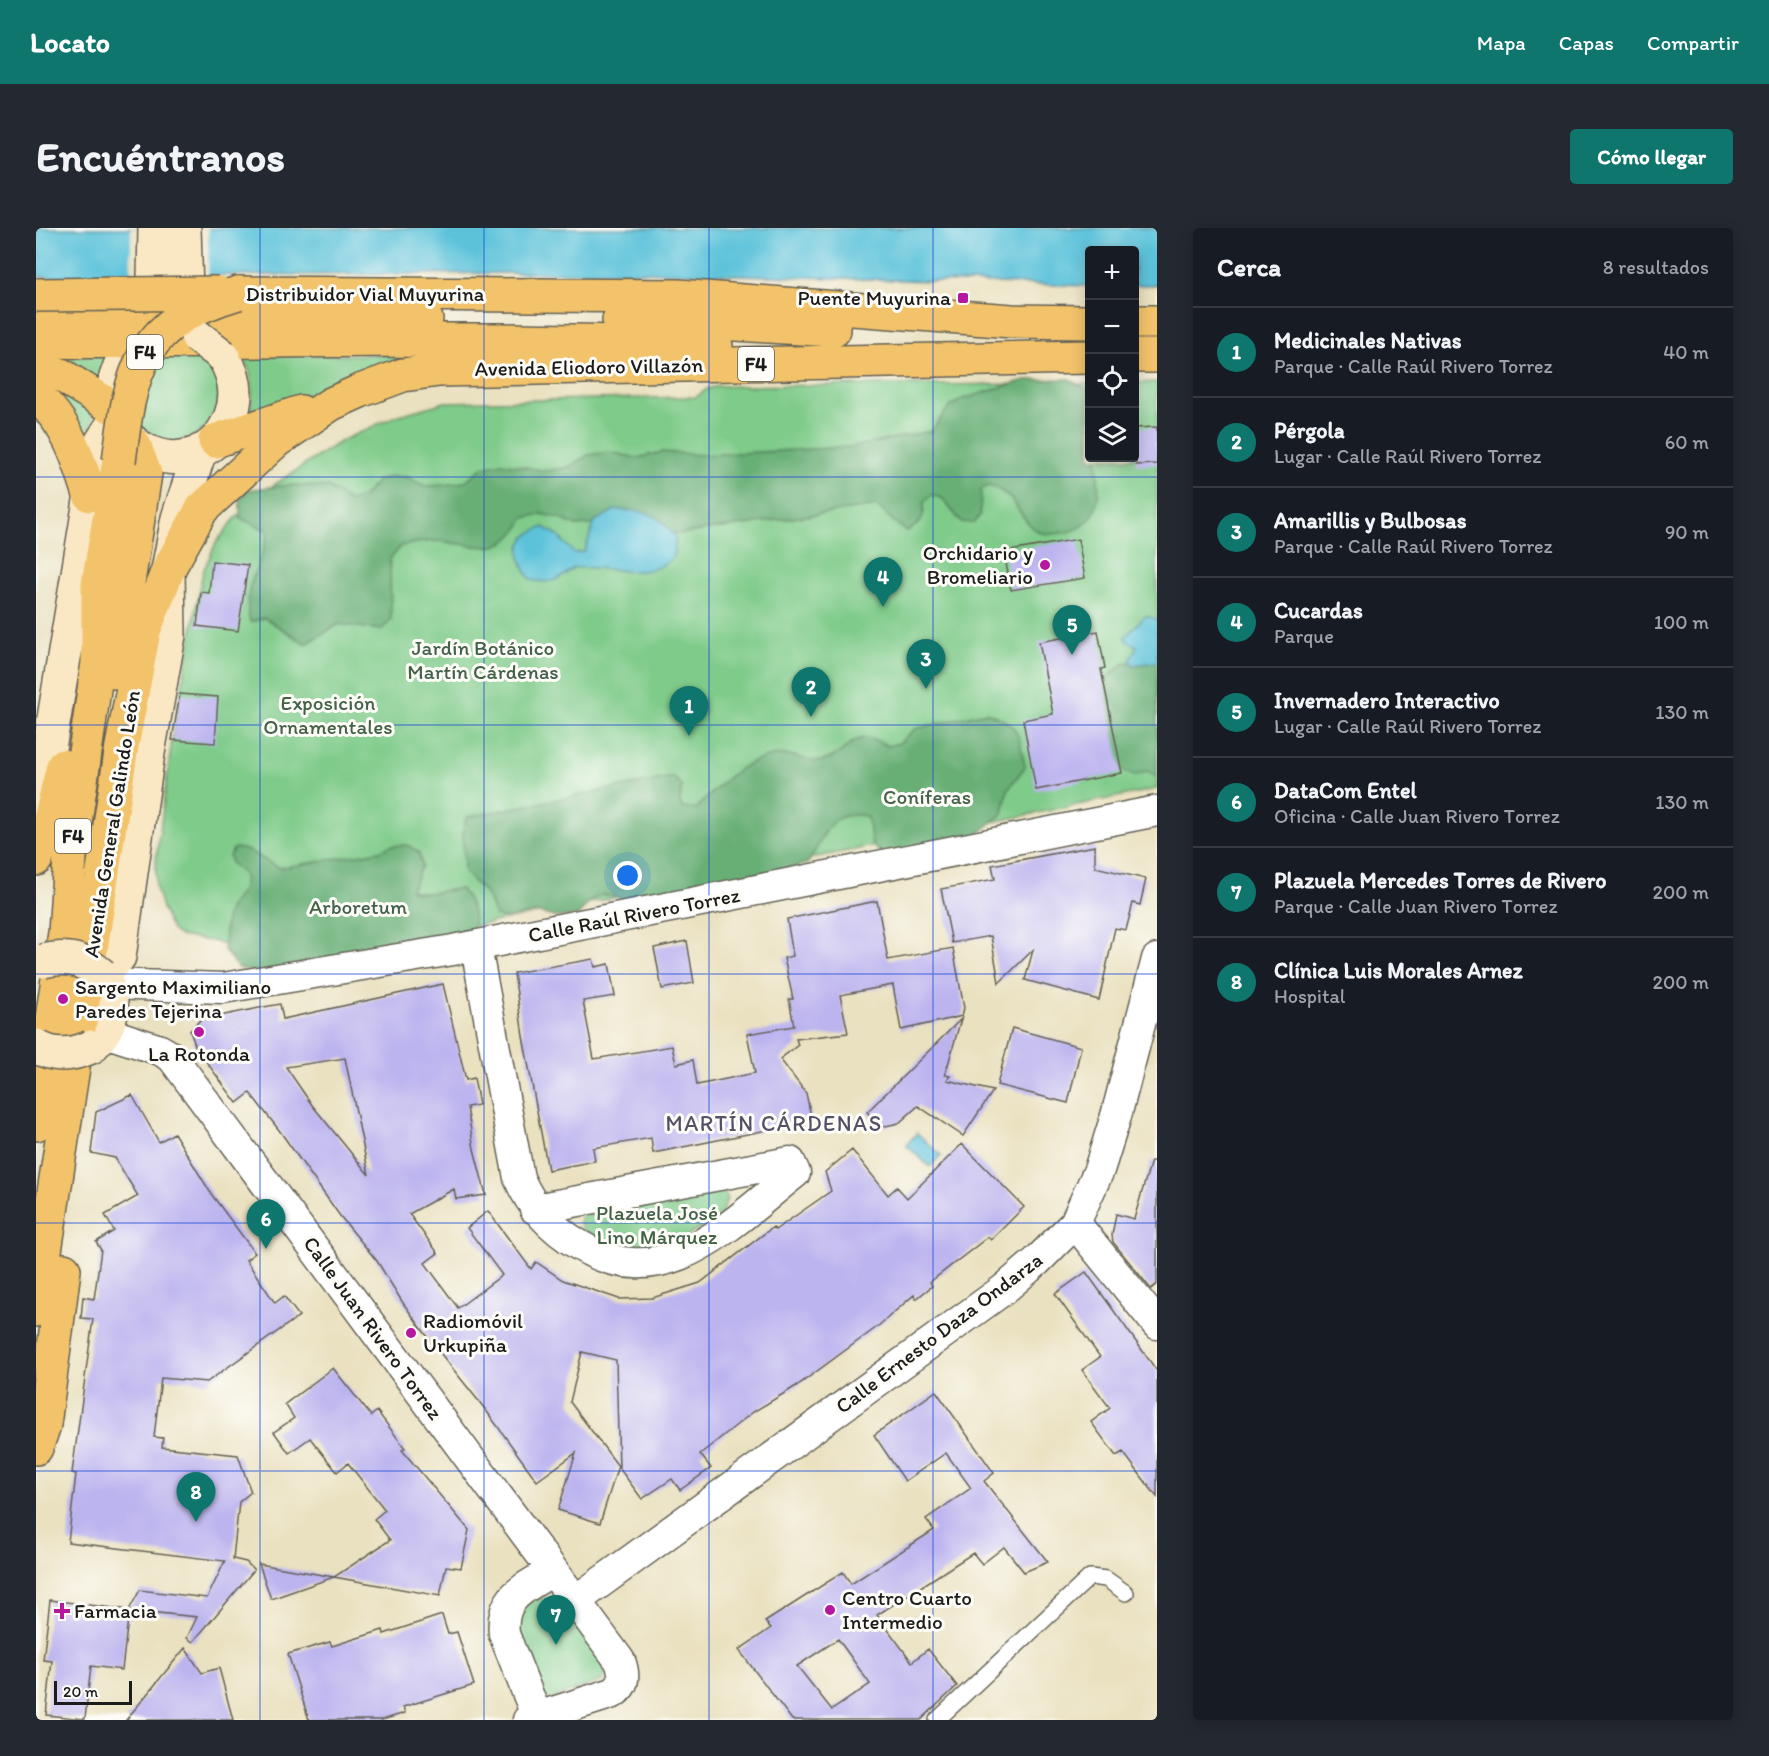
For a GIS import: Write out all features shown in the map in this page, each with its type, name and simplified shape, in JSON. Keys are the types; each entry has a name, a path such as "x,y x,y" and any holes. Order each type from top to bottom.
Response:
{"main road":[{"path":"155,228 170,276"},
{"path":"65,933 84,863 144,491 145,474 120,433 115,379 163,331 170,276 184,228"},
{"path":"36,295 238,293"},
{"name":"Distribuidor Vial Muyurina","path":"65,933 70,857 98,662 99,585 120,433 128,394 137,366 146,351 171,323 211,301 238,293 678,297 1012,321"},
{"path":"36,318 163,331 672,320 851,332 1012,321"},
{"name":"F4","path":"1012,321 1085,322"},
{"path":"1139,322 1157,322"},
{"name":"Avenida General Galindo León","path":"36,1310 122,746 144,631 168,570 178,518 208,446 226,427 235,397 232,370 223,356 163,331"},
{"path":"36,341 177,343 629,341 726,346 891,361"},
{"path":"1139,356 1157,356"},
{"name":"Avenida Eliodoro Villazón","path":"168,570 202,509 276,441 331,404 403,375 439,370 1085,357"},
{"path":"36,366 61,375 120,433 152,454 173,458 188,457 208,446 283,416 331,404"},
{"path":"36,396 60,423 70,441 90,495"},
{"path":"36,825 99,446 120,433"},
{"path":"104,980 119,957 148,753 169,635 168,570"},
{"path":"36,860 48,826 66,753 81,658 99,585"},
{"name":"Avenida General Galindo León","path":"36,1124 65,933"},
{"path":"36,1448 44,1425 87,1096 99,1039 110,1023 112,1003 104,980 81,961 69,958 38,962"},
{"path":"36,1046 54,1054 67,1054 99,1039"}],"street":[{"name":"Calle Raúl Rivero Torrez","path":"104,980 223,988 476,947 1157,811"},
{"path":"476,947 516,1165 525,1194 535,1209 563,1236 590,1252 616,1261 643,1264 665,1262 703,1242 795,1173 790,1162 535,1209"},
{"name":"Calle Ernesto Daza Ondarza","path":"575,1601 1003,1290 1037,1261 1075,1223 1099,1170 1116,1116 1157,959"},
{"name":"Calle Juan Rivero Torrez","path":"99,1039 160,1050 172,1057 620,1660 623,1680 620,1688 613,1694 533,1719"},
{"path":"1075,1223 1157,1324"},
{"path":"533,1719 504,1634 503,1621 507,1605 513,1598 552,1571"}],"lane":[{"path":"937,1720 1090,1577 1106,1579 1126,1593"}],"green space":[{"path":"179,348 205,362 212,369 217,376 219,395 212,424 191,437 177,442 162,439 139,429 134,367"},
{"path":"424,354 370,368 248,421 252,388 250,372 243,356"},
{"path":"36,355 109,356 99,390"},
{"path":"36,374 95,406 88,444"},
{"path":"1069,379 1085,389 1085,462 1097,462 1098,495 1092,516 1075,530 1053,534 1038,531 1031,526 1004,493 989,486 981,489 980,515 974,523 961,522 942,498 931,495 924,502 921,520 907,531 876,506 679,534 625,522 576,526 559,518 541,514 524,518 506,541 496,545 486,547 434,541 401,546 390,559 391,620 381,630 339,624 306,644 265,618 250,622 248,598 250,587 268,531 240,518 240,500 246,490 289,485 328,487 349,501 363,497 377,481 392,476 407,477 425,486 444,485 464,482 483,467 502,463 548,471 569,467 588,455 609,452 637,458 662,452 702,455 851,447 931,431 950,406 963,399 1025,380"},
{"name":"Jardín Botánico Martín Cárdenas","path":"1157,382 1157,789 359,949 240,954 218,942 180,936 172,930 156,887 156,860 172,740 203,571 216,543 257,496 341,441 396,416 445,402 696,397 707,389 718,386 1085,384 1085,462 1139,462 1139,383"},
{"path":"1157,651 1157,778 1148,771 1134,776 1111,765 1096,687 1123,664 1143,661"},
{"name":"Coníferas","path":"986,712 1006,721 1016,731 1025,767 1008,789 1003,813 974,837 890,858 875,849 872,844 866,816 852,815 834,821 807,864 628,901 611,896 599,896 589,902 578,916 555,917 539,913 507,919 495,916 487,895 464,872 463,830 467,817 673,777 682,785 680,802 683,808 696,809 725,780 757,760 785,755 822,761 859,739 876,740 888,746 899,743 915,729"},
{"name":"Arboretum","path":"407,845 419,852 422,866 411,890 429,893 461,889 472,909 474,920 472,932 266,975 238,968 224,950 227,916 244,886 244,875 231,863 229,856 234,848 252,853 280,868 380,851 390,846"},
{"name":"Plazuela José Lino Márquez","path":"723,1189 727,1198 721,1215 670,1247 618,1250 583,1230 579,1221 584,1212"},
{"path":"539,1598 552,1600 563,1608 603,1663 606,1674 602,1681 549,1700 544,1696 515,1624 523,1607"}],"water":[{"path":"36,228 1157,228 1157,285 1139,285 1139,246 1085,246 1085,286 642,272 36,277"},
{"path":"615,510 644,512 663,522 676,538 673,558 650,570 573,568 554,580 544,582 531,580 520,556 522,542 527,536 544,527 556,534 574,553 584,552 595,521"},
{"path":"1145,616 1157,619 1157,662 1134,665 1130,661 1137,646 1127,641 1125,637"},
{"path":"917,1133 941,1155 930,1167 906,1145"}],"pier":[{"path":"131,228 208,228 208,276 131,277"}],"building":[{"path":"1157,427 1157,464 1136,465 1136,462 1139,462 1139,428"},
{"name":"Orchidario y Bromeliario","path":"1078,539 1085,578 1011,590 1004,552"},
{"path":"212,561 248,565 238,631 197,626 201,592 209,593"},
{"path":"1098,631 1105,668 1101,669 1122,773 1036,790 1023,720 1053,714 1039,642"},
{"path":"180,694 218,697 215,743 172,740"},
{"path":"1095,846 1095,867 1146,879 1140,905 1133,903 1126,930 1115,928 1099,1000 1025,980 1033,950 999,983 991,936 952,943 941,889 995,879 992,865"},
{"path":"877,901 888,960 953,948 964,1008 962,1016 901,1030 893,985 840,995 848,1033 796,1039 798,1045 780,1059 806,1093 812,1121 653,1153 651,1138 593,1148 595,1161 548,1170 523,1036 514,973 593,959 595,967 609,964 615,996 583,1001 594,1059 672,1046 676,1064 693,1060 697,1085 755,1073 747,1034 794,1026 789,999 793,999 784,958 793,956 787,919"},
{"path":"687,941 694,983 662,989 654,948"},
{"path":"443,984 466,1080 474,1078 479,1105 467,1107 474,1149 486,1195 456,1199 454,1189 409,1214 438,1253 425,1263 458,1308 502,1275 467,1228 488,1211 531,1269 536,1262 563,1280 619,1299 652,1298 700,1283 773,1227 775,1230 831,1191 825,1172 852,1150 888,1195 897,1187 907,1198 962,1144 1024,1207 991,1240 988,1237 930,1282 932,1286 916,1299 914,1295 877,1327 798,1385 753,1412 700,1454 711,1468 680,1490 672,1479 642,1499 619,1468 616,1360 582,1352 570,1402 618,1466 600,1523 558,1510 576,1453 537,1481 485,1409 433,1344 403,1303 377,1261 340,1216 279,1130 250,1093 237,1103 196,1048 190,1031 200,1020 280,1004 283,1019","holes":["345,1058 369,1175 312,1105 286,1067"]},
{"path":"961,1019 945,1075 950,1076 947,1080 993,1091 963,1136 918,1106 899,1123 881,1127 867,1112"},
{"path":"1012,1028 1081,1047 1068,1103 997,1085"},
{"path":"132,1095 159,1142 174,1133 212,1195 255,1253 246,1260 275,1303 284,1296 299,1316 207,1382 161,1378 154,1437 163,1438 162,1447 238,1455 251,1492 239,1502 233,1559 246,1562 254,1570 193,1642 187,1638 197,1617 129,1610 140,1590 207,1598 225,1561 68,1542 76,1474 72,1473 93,1319 81,1318 83,1297 94,1299 101,1250 96,1242 114,1231 105,1215 138,1196 115,1158 91,1153 96,1112"},
{"path":"1151,1161 1157,1161 1157,1284 1151,1289 1113,1242 1112,1235 1116,1214 1134,1219"},
{"path":"1086,1272 1157,1371 1157,1497 1123,1452 1116,1456 1091,1422 1110,1408 1082,1370 1100,1357 1055,1294"},
{"path":"333,1368 371,1416 377,1411 405,1448 402,1450 469,1530 461,1568 446,1566 440,1596 334,1577 390,1540 374,1519 385,1510 348,1463 337,1472 310,1438 289,1453 274,1432 294,1418 285,1404"},
{"path":"936,1391 994,1473 984,1481 1048,1562 1024,1572 1004,1547 982,1564 973,1553 877,1615 912,1662 928,1649 957,1686 921,1720 792,1720 739,1650 771,1628 765,1622 843,1572 851,1584 934,1530 926,1519 971,1488 946,1453 905,1481 874,1435","holes":["838,1639 870,1684 832,1710 797,1666"]},
{"path":"259,1564 334,1577 271,1599"},
{"path":"50,1600 129,1610 122,1670 91,1666 85,1719 46,1715 52,1661 43,1660"},
{"path":"442,1615 448,1634 457,1632 474,1685 403,1707 405,1713 382,1720 309,1720 288,1654 330,1642 332,1646 383,1630 384,1634"},
{"path":"185,1648 202,1673 219,1668 233,1720 126,1720"}],"place":[{"name":"Puente Muyurina","path":"963,298"},
{"name":"Orchidario y Bromeliario","path":"1045,565"},
{"name":"Cucardas","path":"883,607"},
{"name":"Invernadero Interactivo","path":"1072,655"},
{"name":"Amarillis y Bulbosas","path":"926,689"},
{"name":"Pérgola","path":"811,717"},
{"name":"Medicinales Nativas","path":"689,736"},
{"name":"Sargento Maximiliano Paredes Tejerina","path":"63,999"},
{"name":"La Rotonda","path":"199,1032"},
{"name":"DataCom Entel","path":"266,1249"},
{"name":"Radiomóvil Urkupiña","path":"411,1333"},
{"name":"Clínica Luis Morales Arnez","path":"196,1522"},
{"name":"Centro Cuarto Intermedio","path":"830,1610"},
{"name":"Farmacia","path":"62,1611"},
{"name":"Plazuela Mercedes Torres de Rivero","path":"556,1645"}],"district":[{"name":"MARTÍN CÁRDENAS","path":"774,1123"}],"park label":[{"name":"Exposición Ornamentales","path":"328,715"}]}
